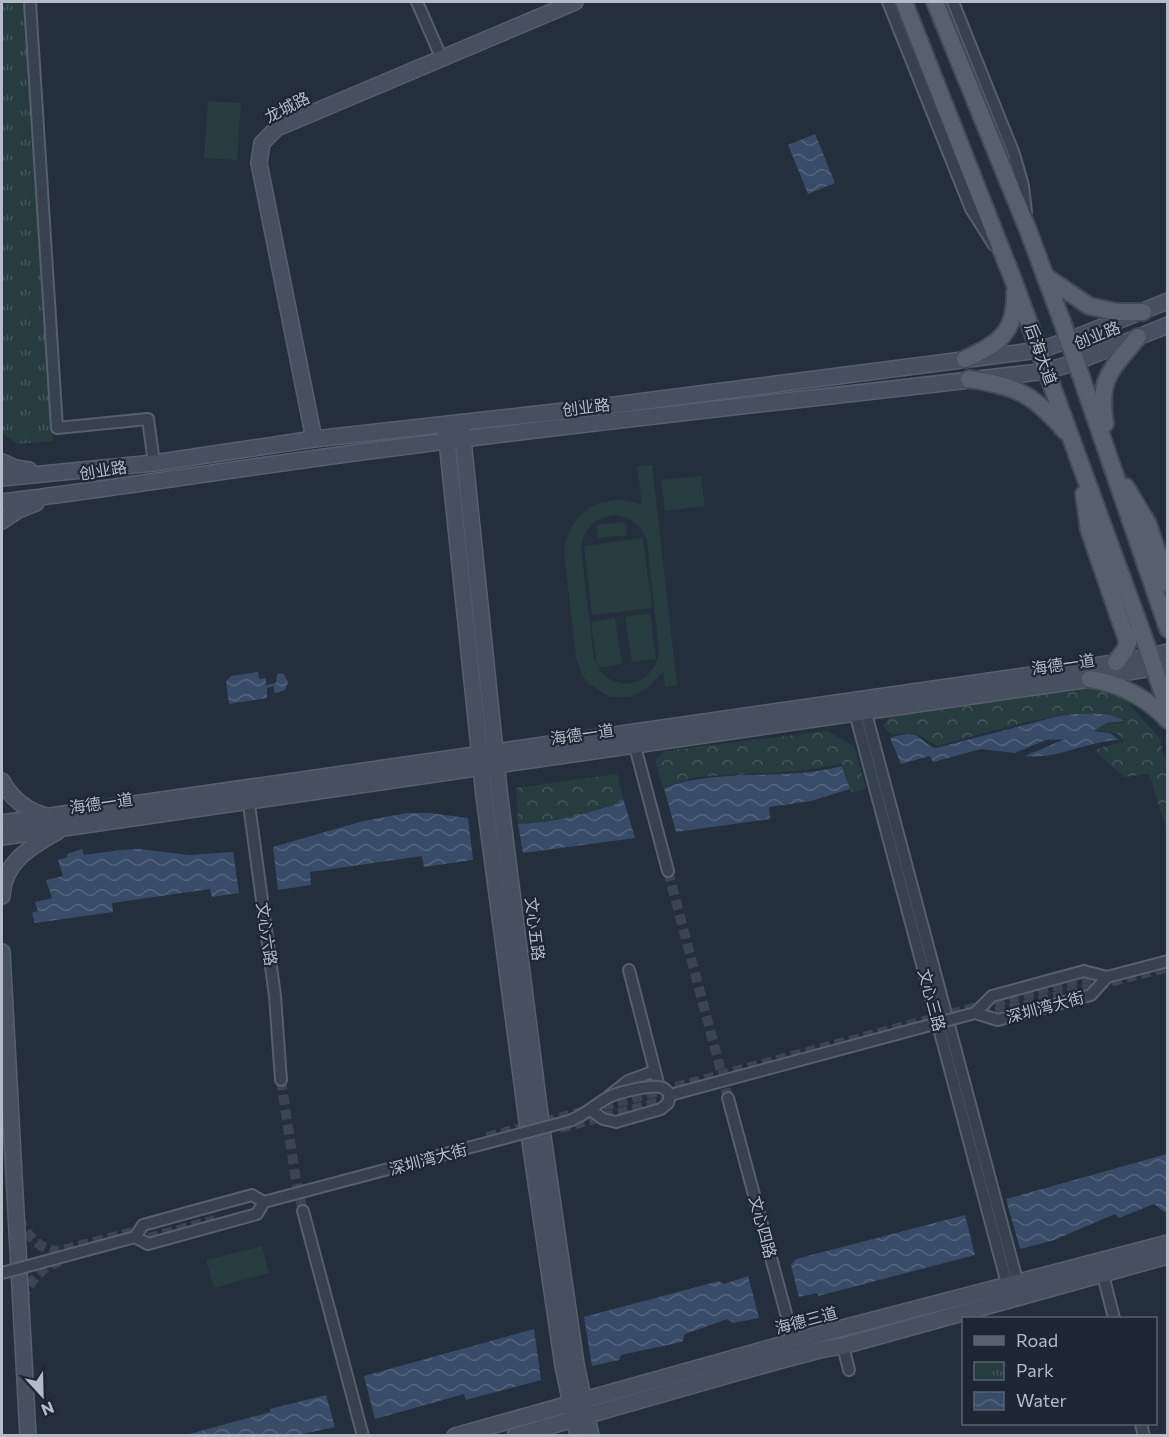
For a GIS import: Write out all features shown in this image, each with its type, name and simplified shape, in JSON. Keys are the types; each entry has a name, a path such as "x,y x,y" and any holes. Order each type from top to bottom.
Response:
{"main road":[{"name":"龙城路","path":"314,440 259,162 262,143 277,129 575,2"},
{"name":"后海大道","path":"904,2 1014,282 1130,598 1157,663 1167,709"},
{"name":"后海大道","path":"935,2 1028,230 1076,362 1167,629"},
{"path":"1045,276 1089,306 1117,312 1143,312"},
{"path":"964,359 990,347 1009,329 1015,309 1014,282"},
{"name":"创业路","path":"2,478 154,462 314,440 462,424 1039,350 1167,301"},
{"name":"创业路","path":"2,502 447,441 1047,371 1076,362 1167,325"},
{"path":"1138,338 1105,380 1102,400 1112,466 1143,513 1167,584"},
{"path":"969,379 1002,384 1026,395 1048,412 1073,441"},
{"name":"文心五路","path":"462,424 488,760"},
{"name":"文心五路","path":"445,425 488,760 527,1121 563,1366 591,1436"},
{"path":"2,462 15,468 56,472"},
{"path":"154,462 156,480"},
{"path":"1080,464 1089,530 1128,644"},
{"path":"2,521 18,510 61,495"},
{"path":"1150,578 1167,608"},
{"path":"1116,662 1128,644 1131,626 1130,598"},
{"name":"海德一道","path":"859,705 1090,679 1157,663 1167,652"},
{"name":"海德一道","path":"2,823 248,794 488,760 859,705 1116,662 1157,663"},
{"path":"1090,679 1131,691 1155,708 1167,720"},
{"path":"2,781 14,799 33,811 49,817"},
{"name":"海德一道","path":"2,837 248,794"},
{"path":"2,896 3,883 15,860 41,841 59,831 78,825"},
{"path":"2,952 28,1436"},
{"name":"海德三道","path":"795,1348 843,1346 1167,1243"},
{"name":"海德三道","path":"455,1436 579,1410 795,1348 1015,1292 1103,1275 1167,1256"},
{"name":"文心五路","path":"578,1436 579,1410"},
{"name":"海德三道","path":"515,1436 579,1410"}],"street":[{"path":"30,2 57,428 148,418 154,462"},
{"path":"417,2 442,59"},
{"path":"888,2 971,208 1007,264"},
{"path":"953,2 1017,162 1023,186 1028,230"},
{"name":"文心三路","path":"859,705 1015,1292"},
{"path":"633,738 668,872"},
{"name":"文心六路","path":"248,794 275,996 281,1080"},
{"name":"深圳湾大街","path":"591,1110 603,1119 616,1122 661,1109 668,1102 670,1095 975,1013 992,996 1084,971 1107,977 1167,961"},
{"path":"629,970 657,1079 670,1095"},
{"name":"深圳湾大街","path":"975,1013 998,1020 1091,995 1107,977"},
{"path":"612,1094 636,1077 657,1079"},
{"name":"深圳湾大街","path":"135,1237 148,1244 168,1239 257,1214 264,1202 569,1121 591,1110 612,1094 645,1088 657,1079"},
{"name":"文心四路","path":"728,1098 795,1348"},
{"name":"深圳湾大街","path":"2,1273 135,1237 143,1225 252,1195 264,1202"},
{"path":"303,1211 363,1436"},
{"path":"1103,1275 1114,1317"},
{"path":"843,1346 849,1370"}],"green space":[{"path":"2,2 25,2 53,441 17,444 2,433"},
{"path":"208,101 241,103 237,160 204,158"},
{"path":"652,465 677,685 665,687 663,672 647,689 630,697 610,697 588,683 582,675 576,657 564,553 572,526 590,508 602,502 615,500 642,505 637,466","holes":["615,515 636,523 647,541 659,651 651,672 643,678 625,684 606,677 598,668 622,664 615,618 591,622 597,665 594,659 581,548 588,529 596,521"]},
{"path":"701,476 705,506 665,511 661,480"},
{"path":"625,522 627,535 598,538 596,525"},
{"path":"643,538 652,608 592,615 584,546"},
{"path":"650,613 656,659 632,662 625,617"},
{"path":"1098,685 1122,690 1131,707 1159,737 1167,766 1167,831 1149,774 1124,777 1094,750 1125,741 1116,733 1094,730 1105,725 1125,722 1111,715 1089,713 1063,715 1006,727 937,746 916,734 892,735 883,726 889,718 903,711"},
{"path":"827,731 854,746 866,789 852,793 842,764 798,771 697,777 663,787 655,760 664,751"},
{"path":"617,774 624,801 572,817 518,824 516,788"},
{"path":"262,1246 269,1273 214,1288 206,1260"}],"water":[{"path":"815,134 835,183 808,194 788,145"},
{"path":"258,672 259,679 266,678 266,685 276,683 277,675 284,674 288,682 285,690 274,692 274,686 267,688 267,698 229,704 226,682 231,676"},
{"path":"1074,714 1106,714 1124,721 1107,723 1093,731 1110,733 1119,740 1095,743 1061,753 1037,757 1025,756 1065,739 1046,740 1015,753 981,749 933,762 930,756 901,764 890,738 912,735 936,748"},
{"path":"842,766 850,789 811,801 769,807 770,819 676,832 664,788 708,778 798,773"},
{"path":"624,801 635,838 523,853 518,824 572,817"},
{"path":"407,813 468,818 473,860 424,867 422,856 310,872 311,885 278,890 273,847 363,821"},
{"path":"82,849 84,855 139,849 189,855 233,852 239,893 212,897 210,889 112,903 113,912 35,923 32,913 38,911 35,902 52,898 46,880 63,876 58,860"},
{"path":"1167,1154 1167,1211 1164,1212 1154,1204 1119,1218 1115,1214 1054,1240 1020,1249 1006,1199"},
{"path":"965,1215 975,1255 818,1296 817,1293 799,1297 791,1265 796,1259"},
{"path":"748,1276 759,1318 732,1323 727,1319 685,1334 682,1342 621,1355 619,1360 592,1366 584,1317 719,1281 724,1284"},
{"path":"534,1329 541,1380 466,1400 464,1394 375,1419 364,1376"},
{"path":"326,1395 335,1427 297,1435 186,1435 270,1412 270,1409"}],"tunnel":[{"path":"668,871 728,1098"},
{"path":"981,1016 1168,967"},
{"path":"487,1137 1101,974"},
{"path":"281,1080 296,1181 303,1211"},
{"path":"560,1128 676,1098"},
{"path":"18,1219 30,1236 40,1245 59,1251 144,1229"},
{"path":"134,1242 215,1220"},
{"path":"22,1299 37,1276 48,1267 61,1261"}]}
